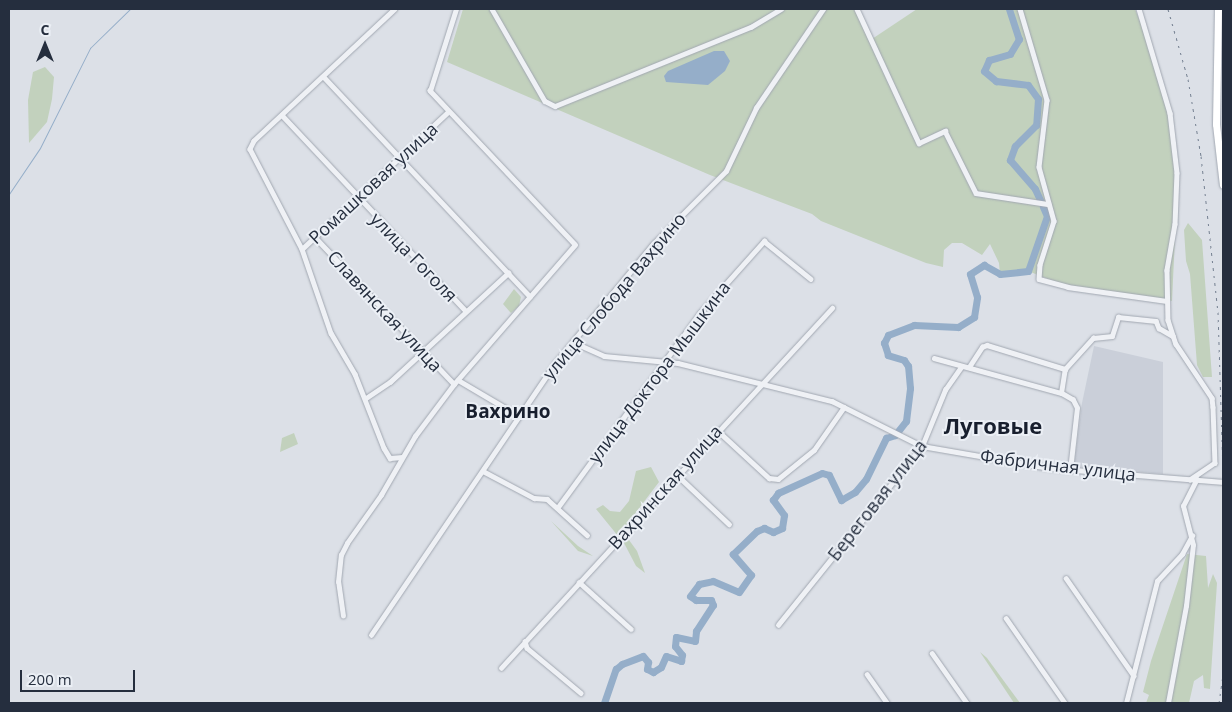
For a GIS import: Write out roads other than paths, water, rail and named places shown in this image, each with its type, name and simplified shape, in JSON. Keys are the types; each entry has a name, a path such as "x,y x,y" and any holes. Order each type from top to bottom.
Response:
{"main road":[{"path":"1218,9 1216,124 1223,185"}],"street":[{"path":"395,9 254,141 250,149 302,249 331,333 339,342 366,398 387,453 397,459 403,456"},
{"name":"Ромашковая улица","path":"302,249 316,238 399,156 447,113 430,91 456,9"},
{"path":"492,9 545,101 555,106 751,27 781,9"},
{"name":"улица Слобода Вахрино","path":"371,635 519,416 573,342 653,244 726,171 770,85 823,9"},
{"path":"857,9 919,143 945,131 976,193 1048,204"},
{"path":"1020,9 1047,93 1039,167 1054,221 1040,265 1039,279 1068,287 1166,301"},
{"path":"1139,9 1170,113 1177,173 1175,224 1167,266 1166,301 1173,336 1212,398 1213,407 1215,463 1190,480"},
{"path":"324,77 530,296"},
{"path":"343,616 338,582 341,555 403,456 454,384 575,245 447,113"},
{"name":"улица Гоголя","path":"282,115 357,198 464,310"},
{"name":"Славянская улица","path":"316,238 454,384"},
{"name":"улица Доктора Мышкина","path":"558,507 663,360 699,314 764,241 812,279"},
{"path":"366,398 390,382 464,310 508,273"},
{"name":"Вахринская улица","path":"501,668 676,474 832,308"},
{"path":"1061,393 1065,370 1093,338 1112,336 1118,317 1156,321 1158,328 1173,336"},
{"name":"Фабричная улица","path":"573,342 604,356 663,360 761,382 844,407 898,432 922,446 1070,470 1223,482"},
{"path":"970,367 982,347 987,345 1065,370"},
{"path":"934,358 961,367 970,367 1061,393 1077,403 1070,470"},
{"name":"Береговая улица","path":"778,625 922,446 945,390 961,367"},
{"path":"458,380 519,416"},
{"path":"717,430 768,478 778,479 814,450 844,407"},
{"path":"483,471 534,498 547,499 587,535"},
{"path":"676,474 729,524"},
{"path":"1168,703 1186,606 1192,535 1183,506 1197,480"},
{"path":"1126,703 1157,581 1182,554 1192,535"},
{"path":"1066,578 1134,676"},
{"path":"579,582 631,629"},
{"path":"1006,618 1065,703"},
{"path":"525,641 528,648 581,693"},
{"path":"932,653 967,703"},
{"path":"867,674 888,703"}],"water":[{"path":"714,51 724,51 730,61 725,71 708,85 666,82 664,76 668,71"}],"waterway":[{"path":"9,194 40,148 90,48 130,9"},
{"path":"1009,9 1019,39 1010,54 989,60 984,71 996,81 1028,85 1038,99 1036,125 1015,146 1010,160 1035,189 1041,202"},
{"path":"604,703 616,669 622,664 643,656 648,662 647,669 653,672 661,667 666,656 681,661 682,655 675,646 676,637 695,641 696,631 713,605 711,600 696,600 690,596 699,584 713,581 739,592 751,575 733,554 757,531 764,528 773,532 782,528 784,515 773,500 778,493 822,473 829,475 841,500 855,492 866,479 886,438 895,435 906,421 910,388 908,366 904,360 888,355 884,343 888,335 914,325 958,327 974,317 977,297 970,274 984,265 1000,274 1028,271 1047,216 1043,207"}],"railway":[{"path":"1168,9 1188,79 1201,156 1218,312 1223,467"},
{"path":"1219,703 1223,676"}],"district":[{"name":"Вахрино","path":"508,412"},
{"name":"Луговые","path":"993,426"}]}
